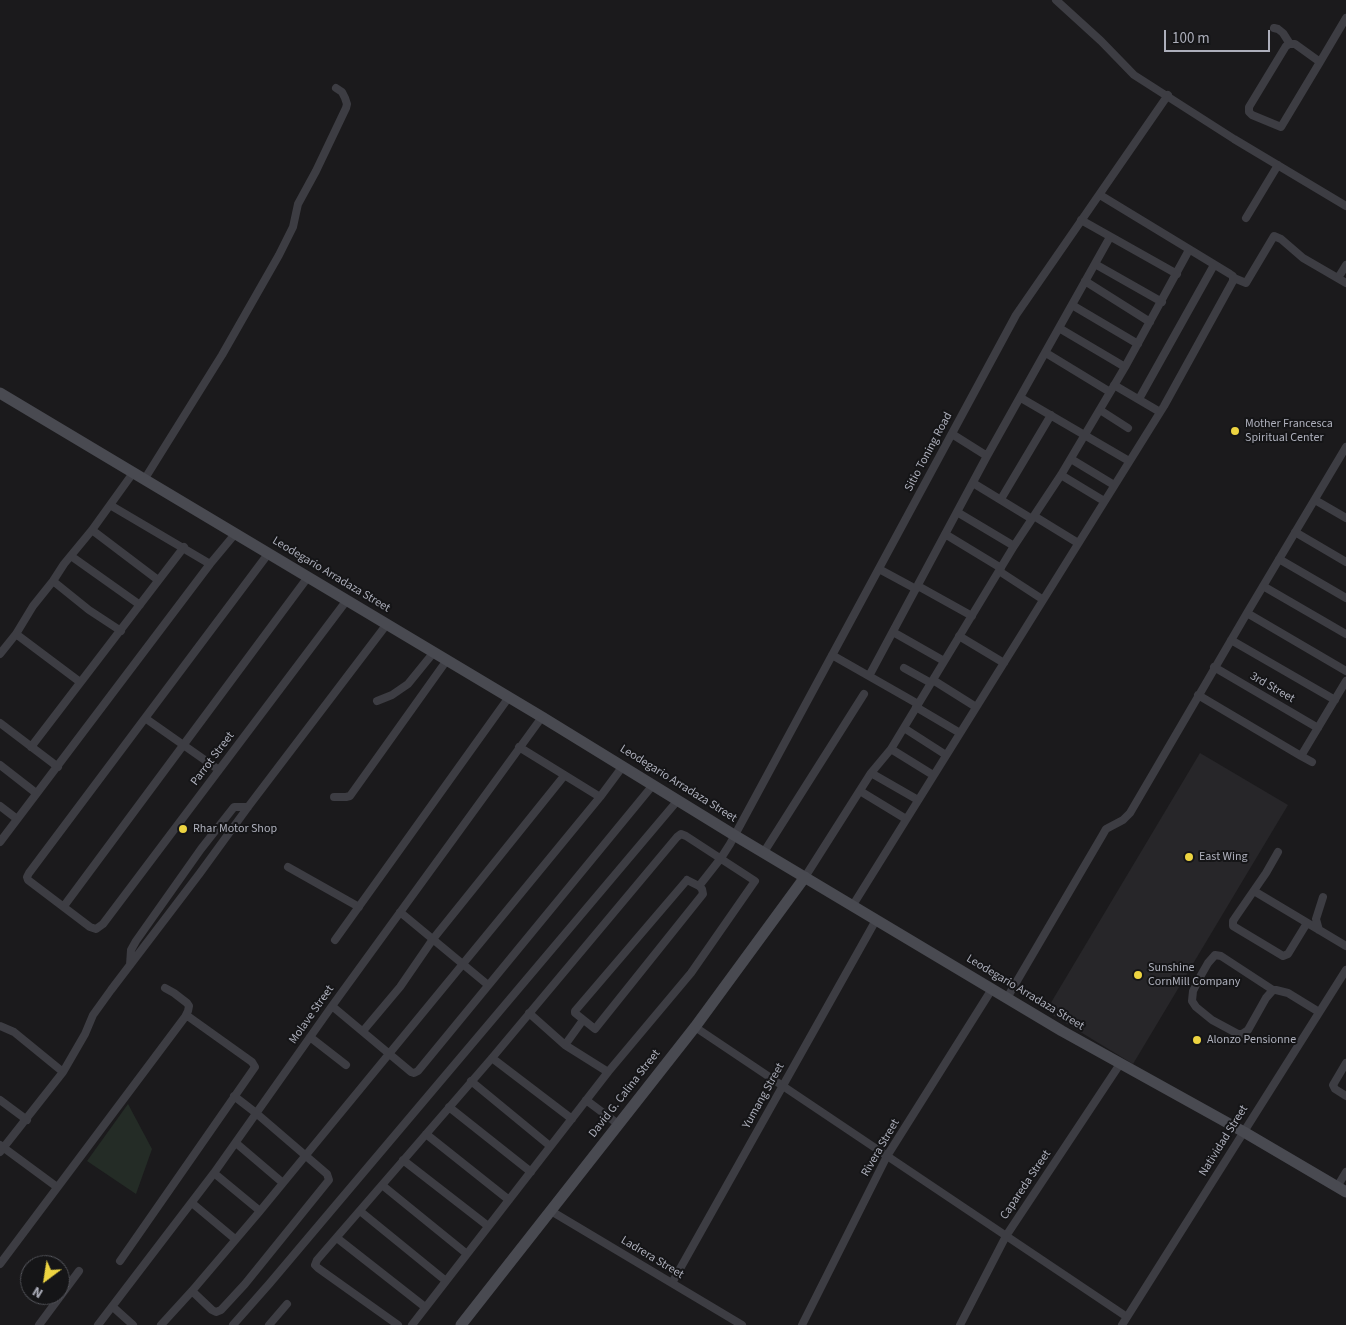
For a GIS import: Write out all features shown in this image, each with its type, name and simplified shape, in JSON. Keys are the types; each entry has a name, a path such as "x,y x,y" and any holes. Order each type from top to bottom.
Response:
{"street":[{"path":"1056,0 1101,41 1126,68 1346,206"},
{"path":"1320,62 1295,44 1290,44 1283,50 1248,107 1249,112 1281,127 1320,62 1346,18"},
{"path":"1274,28 1282,33 1290,44"},
{"path":"144,480 222,355 293,227 298,204 346,108 345,98 342,92 336,88"},
{"name":"Sitio Toning Road","path":"699,886 721,858 734,835 1016,315 1168,95"},
{"path":"1246,218 1278,165"},
{"path":"1100,195 1246,284 1274,236 1281,239 1303,258 1346,284"},
{"path":"1081,220 1177,274"},
{"path":"869,676 987,456 1110,237"},
{"path":"805,877 871,773 904,728 1014,546 1071,459 1162,302 1189,250"},
{"path":"1095,264 1162,302"},
{"path":"1138,400 1214,265"},
{"path":"1338,278 1346,265"},
{"path":"853,905 1160,412 1234,278"},
{"path":"1085,281 1150,322"},
{"path":"1072,305 1138,344"},
{"path":"1059,328 1125,367"},
{"path":"1046,352 1112,389 1160,412"},
{"name":"Leodegario Arradaza Street","path":"0,393 542,716 734,835 1007,998 1342,1189"},
{"path":"1021,398 1129,461"},
{"path":"1100,410 1128,428"},
{"path":"1001,500 1051,415"},
{"path":"952,434 987,456"},
{"path":"1007,998 1106,829 1123,820 1130,813 1246,613 1343,458 1346,447"},
{"path":"1071,459 1114,485"},
{"path":"0,654 16,634 33,606 133,473"},
{"path":"1061,475 1104,500"},
{"path":"973,482 1078,543"},
{"path":"1315,500 1346,518"},
{"path":"110,505 210,564"},
{"path":"957,512 1014,546"},
{"path":"92,530 158,580"},
{"path":"1295,532 1346,562"},
{"path":"0,842 210,564 235,534"},
{"path":"945,534 1042,600"},
{"path":"31,747 184,547"},
{"path":"268,554 28,873 28,880 64,906 308,577"},
{"path":"71,556 140,605"},
{"path":"1279,559 1346,598"},
{"path":"879,569 972,616"},
{"path":"53,581 89,610 121,631"},
{"path":"1263,586 1346,634"},
{"name":"Parrot Street","path":"64,906 96,929 103,924 347,600"},
{"path":"1246,613 1346,671"},
{"path":"57,1187 1,1148 27,1120 63,1072 85,1034 93,1015 387,624"},
{"path":"893,632 944,661"},
{"path":"16,634 80,682"},
{"path":"959,636 1004,663"},
{"path":"1231,640 1335,700"},
{"path":"377,701 392,695 408,684 434,652"},
{"path":"832,655 960,732"},
{"path":"334,797 346,798 350,796 447,660"},
{"path":"904,668 976,706"},
{"name":"3rd Street","path":"1214,668 1318,728"},
{"path":"1301,756 1346,681"},
{"path":"764,852 864,694"},
{"path":"1198,695 1312,762"},
{"path":"335,940 509,697"},
{"name":"Molave Street","path":"98,1325 236,1143 332,1006 542,716"},
{"path":"145,718 219,770"},
{"path":"0,723 58,767"},
{"path":"904,728 946,755"},
{"path":"519,747 600,797"},
{"path":"891,748 933,775"},
{"path":"0,765 36,793"},
{"path":"161,1325 306,1156 600,797 623,766"},
{"path":"871,773 918,800"},
{"path":"363,1031 400,986 433,939 564,776"},
{"path":"332,1006 411,1072 418,1071 653,785"},
{"path":"860,790 906,819"},
{"path":"234,1325 678,800"},
{"path":"0,806 18,819"},
{"path":"130,965 131,953 136,941 201,849 234,807 248,807"},
{"path":"223,820 229,835"},
{"path":"398,1325 318,1268 315,1265 317,1260 492,1058 677,837 681,834 686,836 755,881 692,973 608,1072 412,1325"},
{"path":"200,873 201,849"},
{"path":"1278,852 1233,921 1233,926 1284,956 1288,954 1308,923"},
{"path":"288,867 359,907"},
{"name":"David G. Calina Street","path":"461,1325 695,1028 805,877"},
{"path":"687,880 699,886 703,892 702,896 596,1030 575,1013 687,880"},
{"path":"1254,891 1346,946"},
{"path":"1319,930 1316,920 1323,897"},
{"path":"400,912 488,985"},
{"name":"Yumang Street","path":"672,1283 876,920"},
{"path":"131,953 141,951"},
{"path":"1273,990 1266,998 1248,1030 1242,1034 1238,1034 1212,1020 1196,1007 1192,1001 1193,991 1200,977 1208,962 1215,955 1220,956 1273,990 1288,993 1319,1012"},
{"name":"Natividad Street","path":"1122,1325 1346,970"},
{"path":"0,1264 185,1017 188,1011 187,1003 164,988"},
{"name":"Rivera Street","path":"802,1325 887,1156 992,989"},
{"path":"529,1013 566,1045 608,1072"},
{"path":"120,1261 254,1070 255,1064 202,1025 189,1017 185,1017"},
{"path":"566,1045 583,1020"},
{"path":"0,1026 14,1032 63,1072"},
{"path":"695,1028 1127,1317"},
{"path":"310,1037 346,1065"},
{"path":"492,1058 572,1119"},
{"path":"1346,1063 1333,1085 1335,1089 1346,1096"},
{"name":"Capareda Street","path":"960,1325 1006,1236 1120,1064"},
{"path":"471,1081 550,1146"},
{"path":"192,1291 216,1312 221,1310 245,1284 328,1182 329,1178 327,1174 234,1096"},
{"path":"588,1098 620,1122"},
{"path":"0,1100 27,1120"},
{"path":"449,1107 531,1172"},
{"path":"426,1134 509,1200"},
{"path":"236,1143 283,1183"},
{"path":"403,1160 488,1226"},
{"path":"1342,1189 1346,1172"},
{"path":"214,1173 260,1211"},
{"path":"382,1185 467,1254"},
{"path":"192,1203 236,1239"},
{"name":"Ladrera Street","path":"551,1211 742,1325"},
{"path":"360,1212 446,1281"},
{"path":"337,1238 426,1307"},
{"path":"39,1325 79,1271"},
{"path":"269,1325 287,1304"},
{"path":"113,1307 133,1325"}],"shaded area":[{"path":"1200,753 1288,805 1133,1064 1046,1011"},
{"path":"128,1104 152,1149 136,1194 87,1161"}],"place":[{"name":"Mother Francesca Spiritual Center","path":"1235,431"},
{"name":"Rhar Motor Shop","path":"183,829"},
{"name":"East Wing","path":"1189,857"},
{"name":"Sunshine CornMill Company","path":"1138,975"},
{"name":"Alonzo Pensionne","path":"1197,1040"}]}
